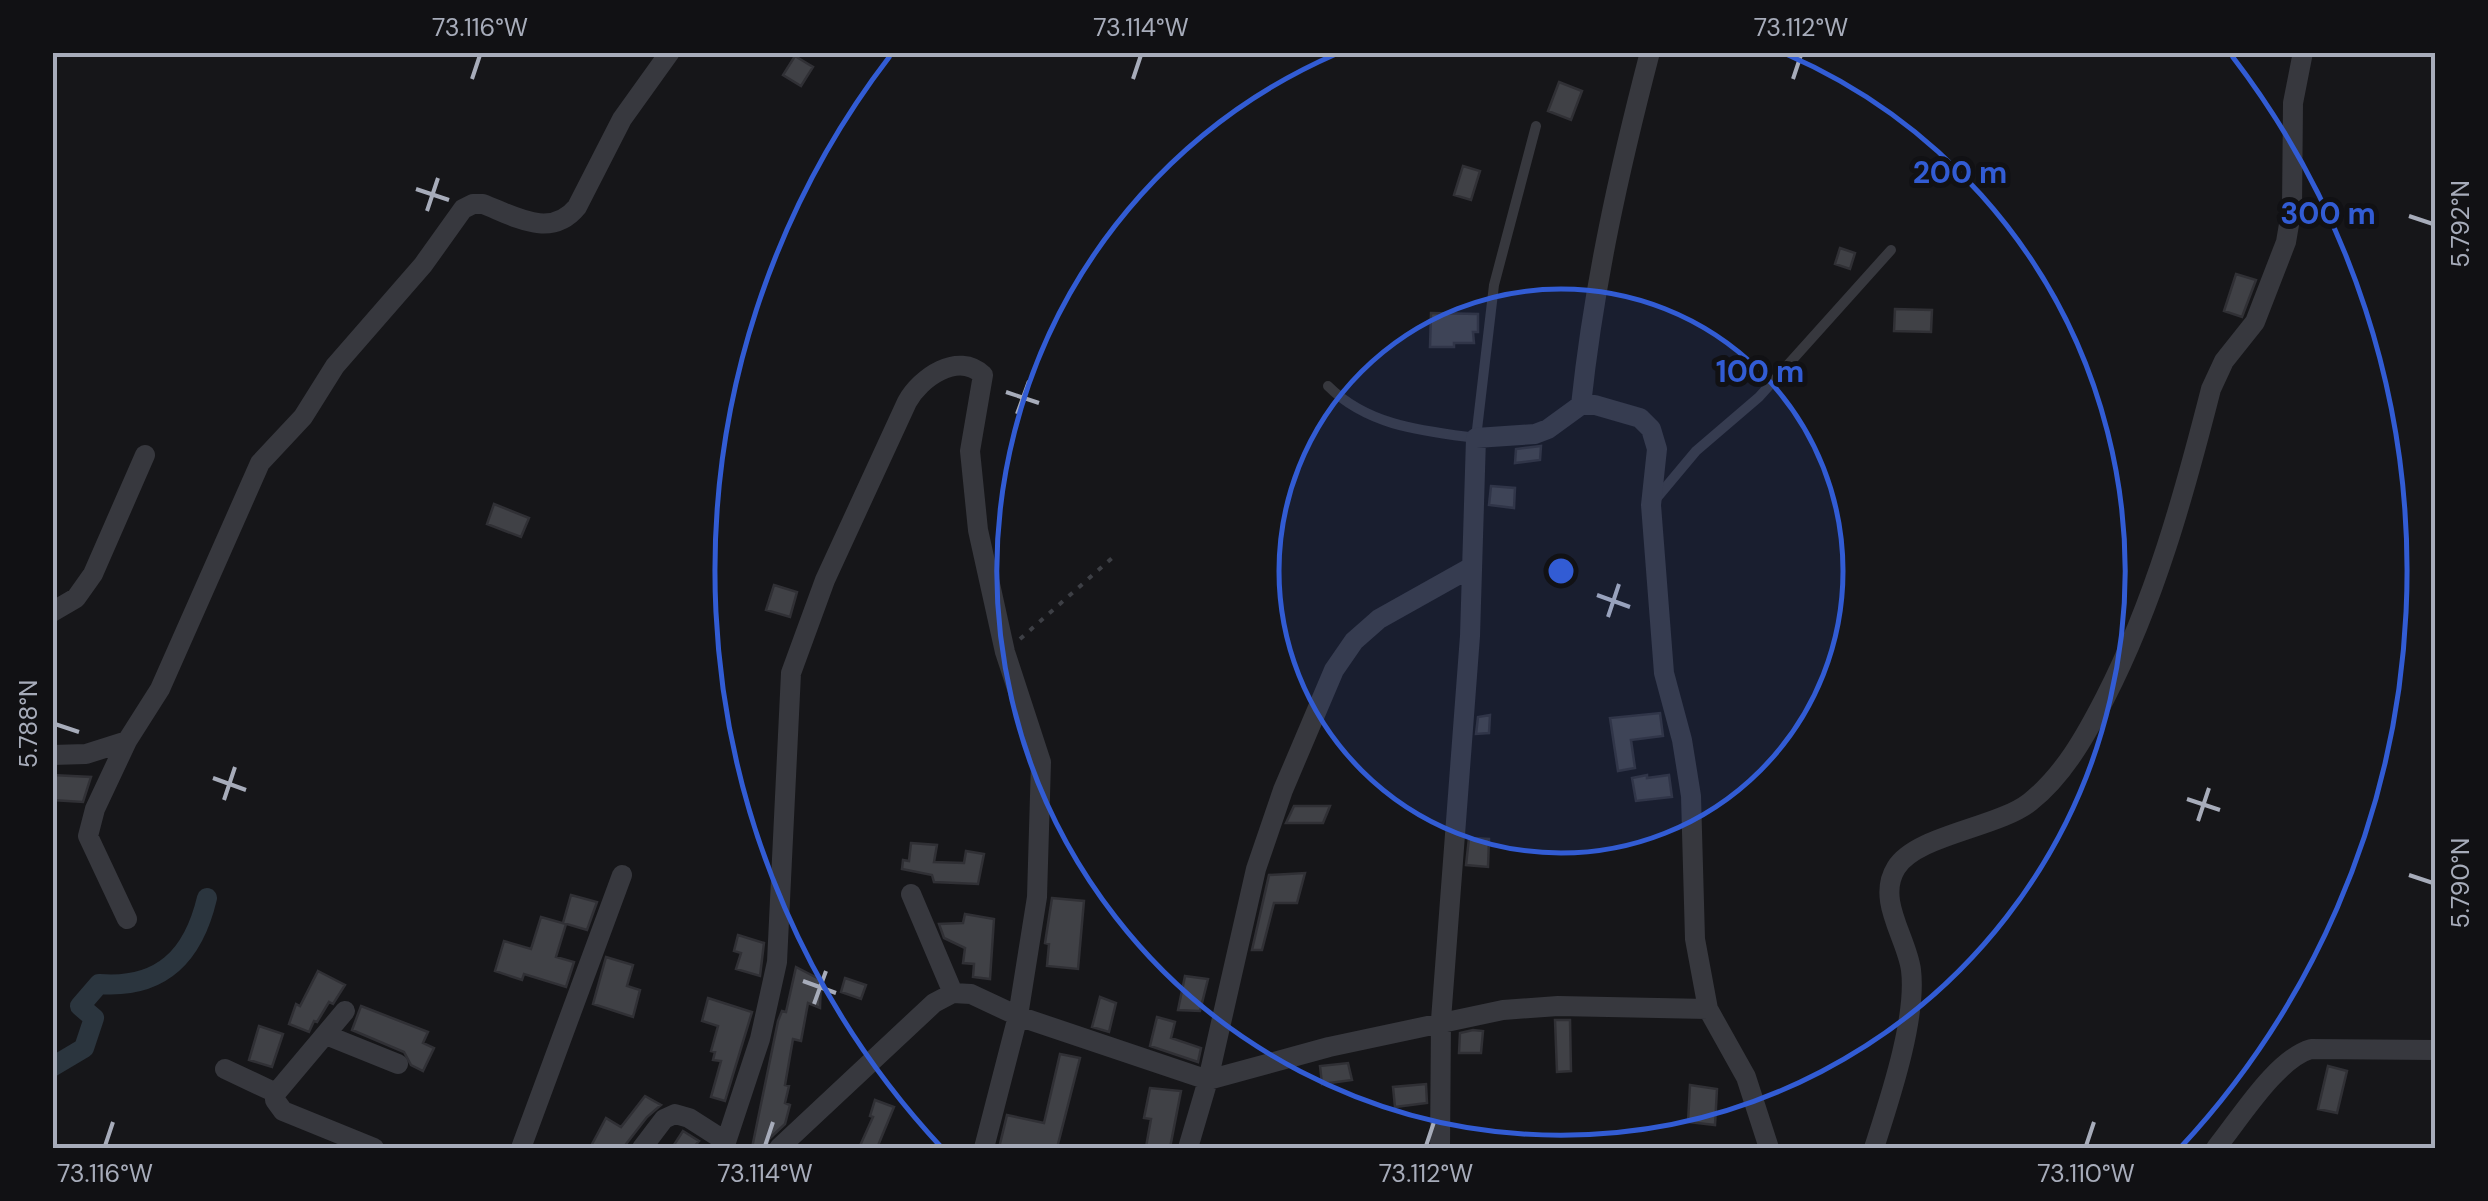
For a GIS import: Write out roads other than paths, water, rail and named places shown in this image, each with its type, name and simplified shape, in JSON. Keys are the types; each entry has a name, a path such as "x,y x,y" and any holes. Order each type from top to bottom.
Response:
{"street":[{"path":"126,919 88,836 95,810 127,740 160,688 260,463 303,417 336,366 423,265 463,210 483,204 543,224 567,220 622,119 670,52"},
{"path":"1581,405 1591,308 1650,52"},
{"path":"1874,1148 1911,1003 1912,973 1889,895 1891,878 1897,865 1911,853 2008,815 2051,784 2090,728 2126,658 2161,570 2212,389 2224,361 2255,322 2286,242 2292,207 2293,103 2303,52"},
{"path":"642,1148 664,1119 675,1114 689,1118 724,1145 760,1040 776,962 791,673 825,580 906,402 926,378 955,366 977,369 983,374 970,450 978,530 1005,652 1041,762 1037,898 1018,1016 984,1148"},
{"path":"1440,1148 1441,1020 1470,636 1476,438 1535,434 1581,405 1606,407 1640,418 1651,429 1656,448 1651,505 1664,672 1682,740 1691,796 1692,919 1708,1008 1746,1076 1770,1148"},
{"path":"52,612 76,598 92,574 145,455"},
{"path":"1188,1148 1208,1080 1256,869 1283,790 1334,670 1354,641 1379,619 1470,568"},
{"path":"52,754 86,754 127,740"},
{"path":"522,1148 622,875"},
{"path":"910,894 953,993"},
{"path":"779,1148 934,1003 953,993 971,994 1018,1016 1208,1080 1441,1020 1503,1010 1558,1006 1708,1008"},
{"path":"345,1011 276,1092 277,1106 374,1148"},
{"path":"326,1035 398,1064"},
{"path":"2216,1148 2269,1082 2299,1053 2436,1050"},
{"path":"224,1069 276,1092"}],"lane":[{"path":"1328,386 1344,403 1364,414 1413,430 1476,438 1494,285 1536,126"},
{"path":"1651,505 1696,450 1759,397 1891,250"}],"waterway":[{"path":"52,1067 84,1048 94,1018 80,1006 99,984 140,981 171,965 193,937 207,898"}]}
